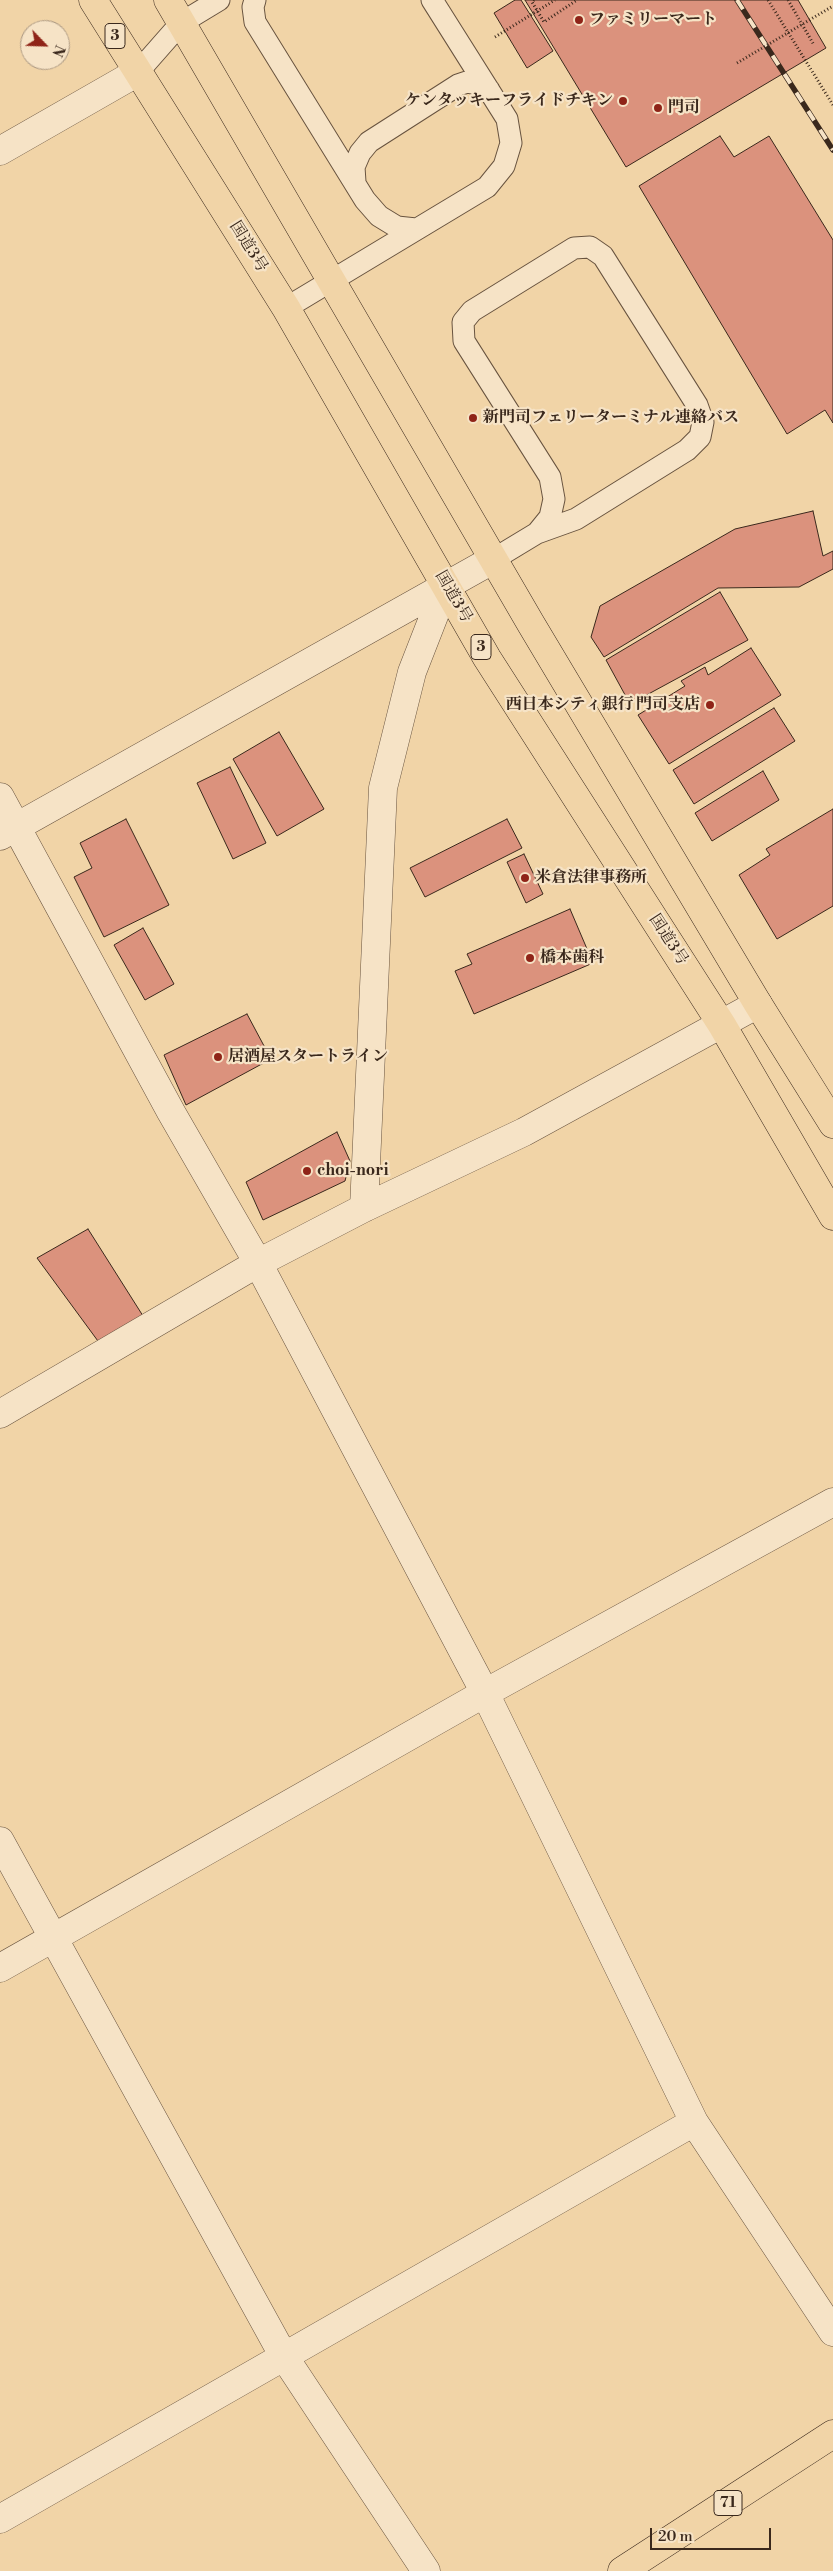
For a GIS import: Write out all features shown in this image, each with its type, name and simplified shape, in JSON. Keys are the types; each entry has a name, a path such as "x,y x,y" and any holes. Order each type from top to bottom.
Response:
{"main road":[{"name":"国道3号","path":"93,0 286,308 487,658 722,1025 833,1216"},
{"path":"175,12 494,559 758,1004 833,1124"},
{"name":"71","path":"622,2571 833,2434"}],"street":[{"path":"0,152 138,72"},
{"path":"8,832 494,559"},
{"path":"364,1208 383,788 412,672 446,585"},
{"path":"0,797 8,832 258,1263 485,1693 694,2122 833,2332"},
{"path":"0,1414 258,1263 364,1208 524,1132 758,1004"},
{"path":"0,1968 485,1693 833,1502"},
{"path":"0,1841 283,2355 426,2571"},
{"path":"0,2519 283,2355 694,2122"}],"lane":[{"path":"138,72 175,12 219,0"},
{"path":"255,0 253,6 255,22 355,182 379,216 397,227 416,229"},
{"path":"286,308 487,187 504,166 511,143 507,119 432,0"},
{"path":"355,182 354,167 360,153 369,142 458,85 467,82 478,84 489,90"},
{"path":"494,559 537,533 576,519 687,450 700,437 703,422 697,405 603,256 590,248 574,248 472,312 463,322 464,341 550,477 554,499 550,517 537,533"}],"path":[{"path":"534,0 532,2 544,22 577,0"},
{"path":"495,38 555,0"},
{"path":"768,0 833,105"},
{"path":"788,0 814,45"},
{"path":"737,63 833,6"}],"building":[{"path":"515,0 521,0 553,51 527,68 494,13"},
{"name":"門司","path":"525,0 798,0 826,48 626,167"},
{"path":"720,136 734,157 769,136 833,240 833,423 825,410 787,434 639,186"},
{"path":"813,511 823,556 833,551 833,569 799,587 718,588 604,657 591,637 600,606 735,529"},
{"path":"720,592 748,640 630,704 606,660"},
{"name":"西日本シティ銀行 門司支店","path":"751,648 781,695 669,764 638,715 685,686 681,681 705,667 708,675"},
{"path":"774,708 795,741 694,804 673,770"},
{"path":"279,732 324,809 277,836 233,759"},
{"path":"230,767 266,843 233,859 197,783"},
{"path":"763,771 779,800 712,841 695,813"},
{"path":"833,809 833,906 777,939 739,875 770,855 766,849"},
{"path":"126,819 169,905 104,937 74,877 92,868 80,843"},
{"path":"507,819 522,848 425,897 410,868"},
{"name":"米倉法律事務所","path":"524,854 543,894 526,903 507,862"},
{"name":"橋本歯科","path":"570,909 593,963 474,1014 455,971 472,964 467,954"},
{"path":"143,928 174,984 145,1000 114,945"},
{"name":"居酒屋スタートライン","path":"247,1014 271,1059 186,1105 164,1055"},
{"name":"choi-nori","path":"337,1132 350,1161 345,1181 263,1220 246,1182"},
{"path":"88,1229 150,1327 106,1352 37,1258"}],"railway":[{"path":"737,0 833,150"}],"place":[{"name":"ファミリーマート","path":"579,20"},
{"name":"ケンタッキーフライドチキン","path":"623,101"},
{"name":"門司","path":"658,108"},
{"name":"新門司フェリーターミナル連絡バス","path":"473,418"},
{"name":"西日本シティ銀行 門司支店","path":"710,705"},
{"name":"米倉法律事務所","path":"525,878"},
{"name":"橋本歯科","path":"530,958"},
{"name":"居酒屋スタートライン","path":"218,1057"},
{"name":"choi-nori","path":"307,1171"}]}
